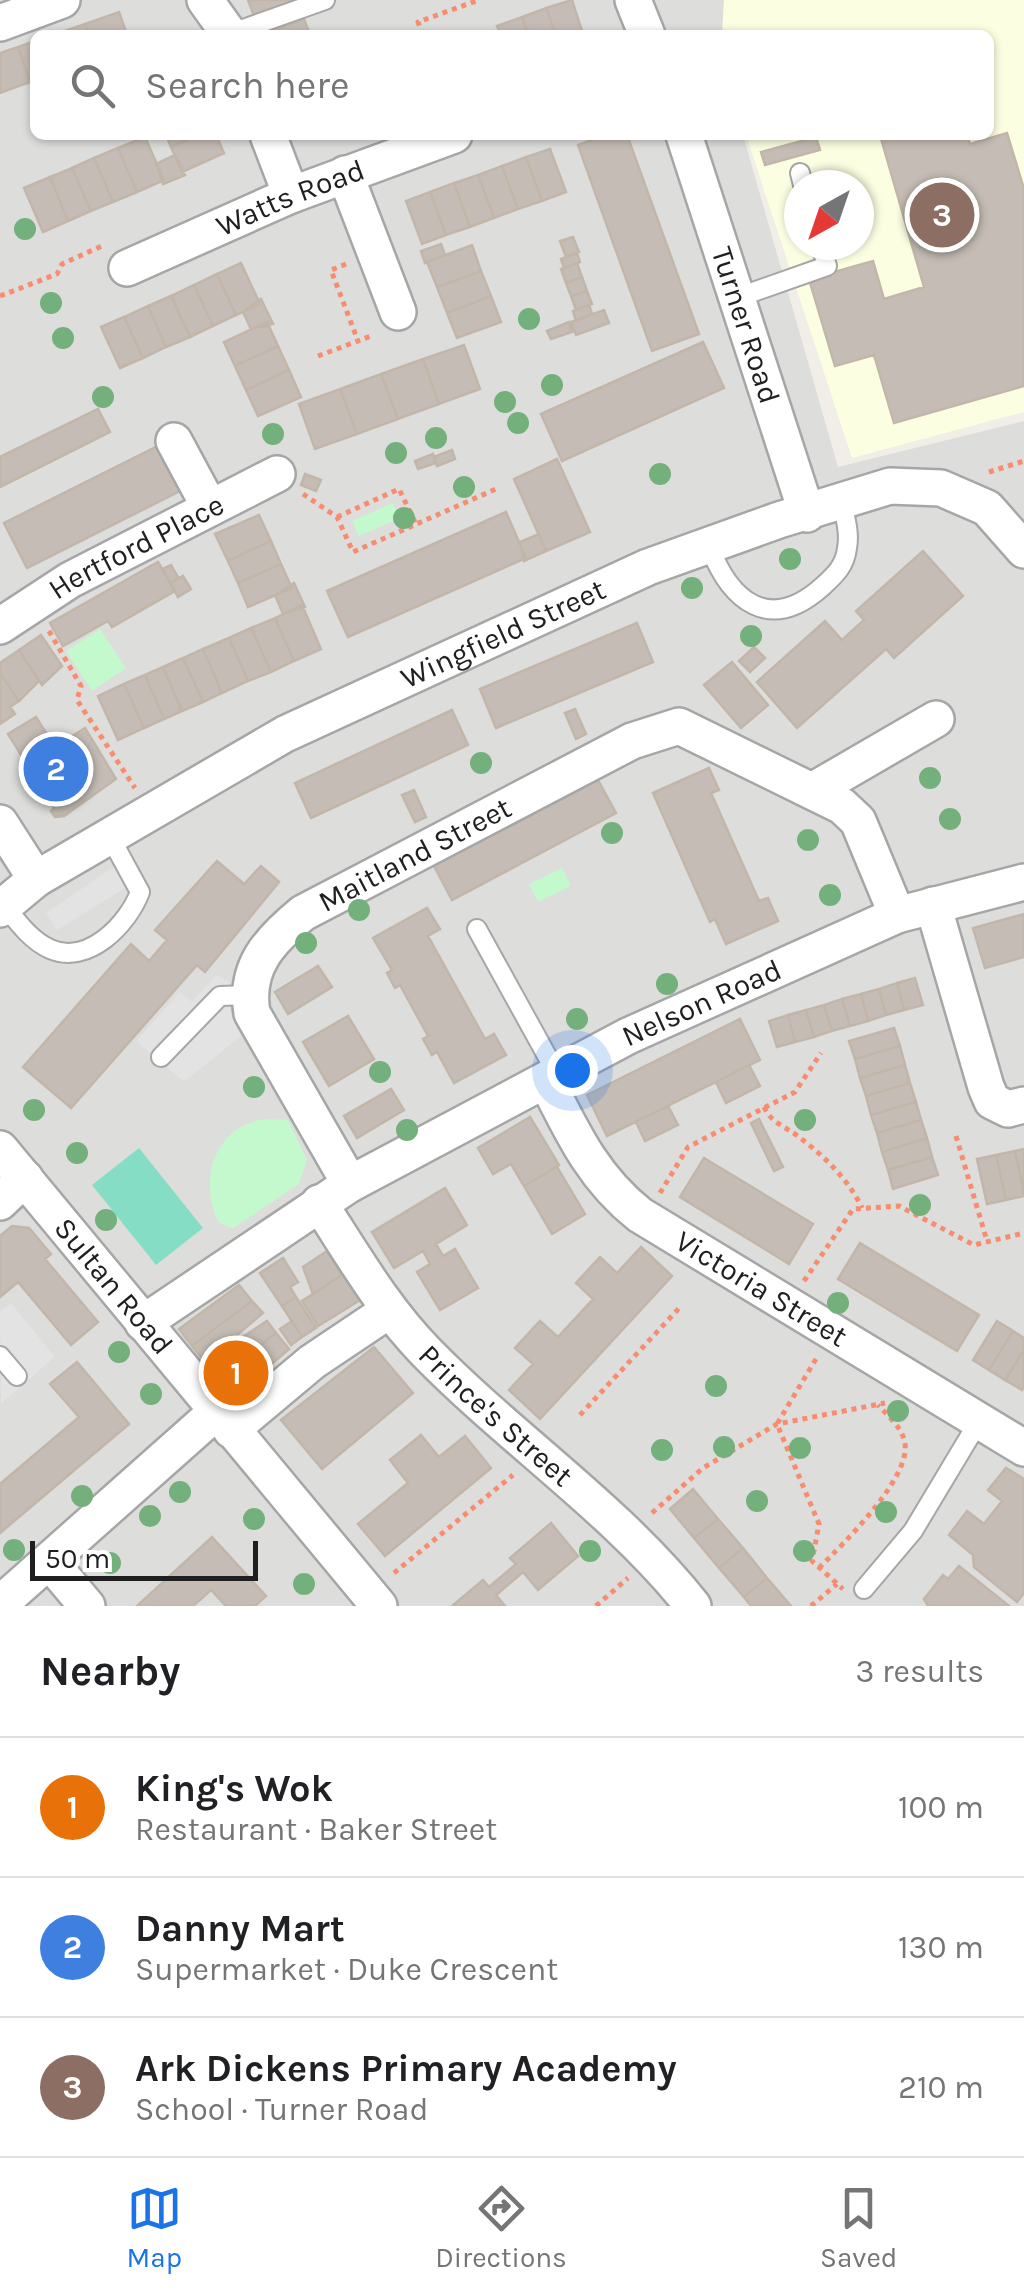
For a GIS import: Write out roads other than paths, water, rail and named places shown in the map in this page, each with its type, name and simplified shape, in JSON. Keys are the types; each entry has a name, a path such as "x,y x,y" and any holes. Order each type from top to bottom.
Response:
{"street":[{"path":"0,23 62,0"},
{"path":"204,0 225,30"},
{"path":"633,0 645,30"},
{"path":"270,140 291,195"},
{"name":"Watts Road","path":"118,258 440,140"},
{"name":"Turner Road","path":"686,140 807,514"},
{"path":"345,174 398,312"},
{"path":"174,440 210,508"},
{"name":"Hertford Place","path":"0,626 70,580 210,508 284,481"},
{"name":"Wingfield Street","path":"2,907 36,879 285,734 565,603 709,545 890,486 941,488 987,508 1024,550"},
{"path":"812,790 936,719"},
{"name":"Maitland Street","path":"248,995 261,952 304,913 654,730 679,726 842,806 858,821 897,915"},
{"path":"0,823 36,879"},
{"name":"Nelson Road","path":"143,1324 350,1184 628,1036 897,915 1024,882"},
{"path":"934,905 992,1101 1008,1109 1024,1105"},
{"path":"248,995 252,1013 350,1184"},
{"name":"Victoria Street","path":"551,1077 588,1162 614,1194 640,1215 1024,1448"},
{"name":"Sultan Road","path":"0,1148 12,1190 143,1324 223,1422 381,1594"},
{"name":"Prince's Street","path":"319,1203 388,1311 427,1353 650,1556 693,1606"},
{"path":"0,1604 223,1422 388,1311"},
{"path":"50,1562 87,1606"}],"lane":[{"path":"243,30 325,0"},
{"path":"736,298 827,266 825,260"},
{"path":"709,545 726,586 740,598 760,607 783,610 801,606 840,571 848,550 842,502"},
{"path":"2,907 49,949 68,953 104,940 132,913 140,892 109,835"},
{"path":"477,929 551,1077"},
{"path":"160,1056 220,996 248,995"},
{"path":"0,1356 16,1376"},
{"path":"856,1591 914,1531 980,1421"}],"place":[{"name":"Ark Dickens Primary Academy","path":"942,215"},
{"name":"Danny Mart","path":"56,769"},
{"name":"King's Wok","path":"236,1373"}]}
